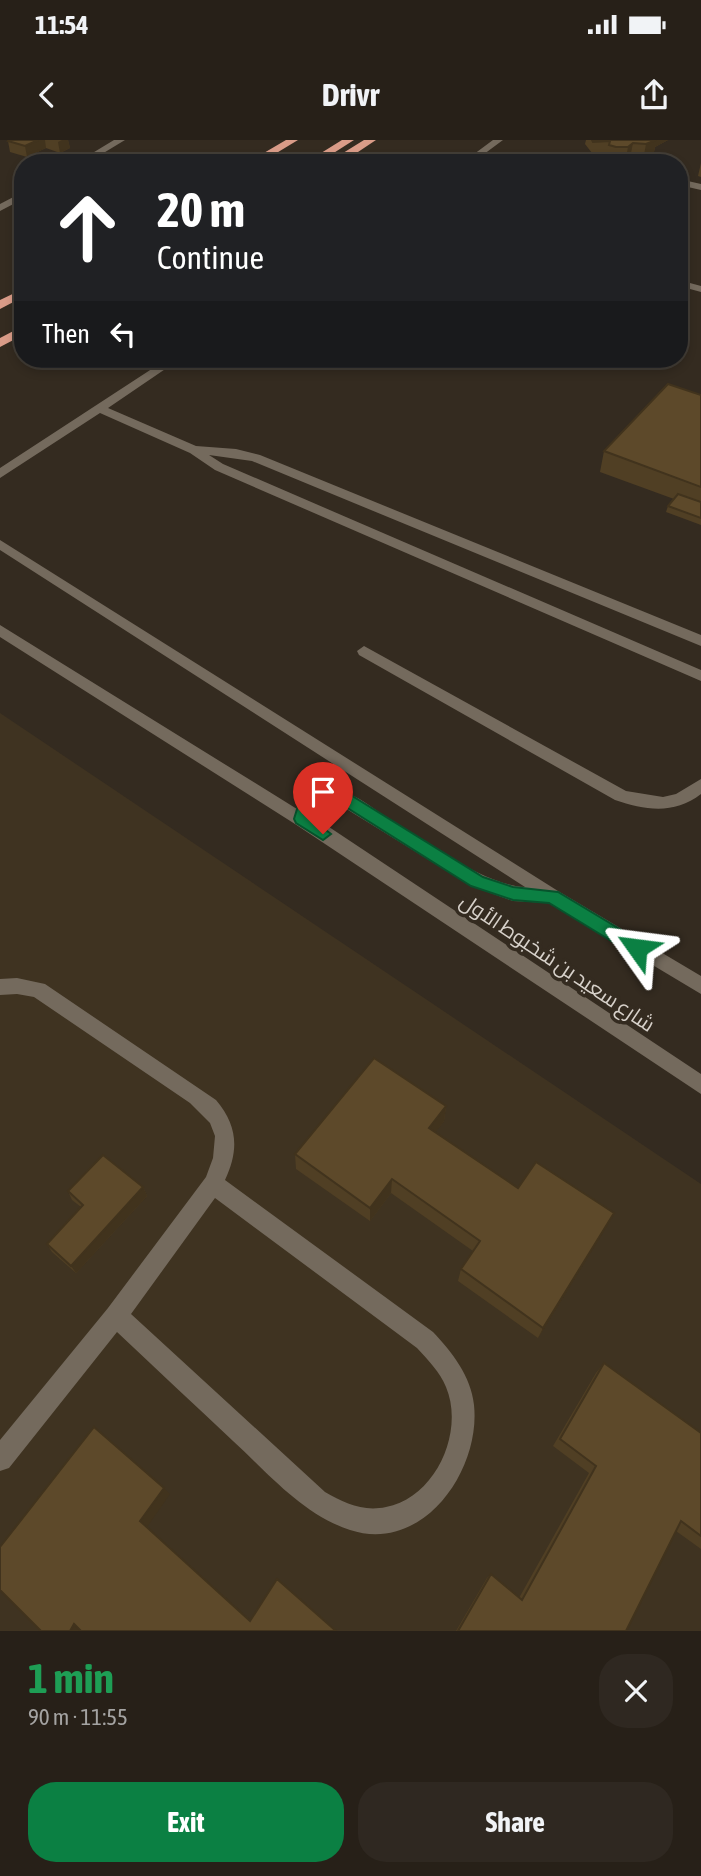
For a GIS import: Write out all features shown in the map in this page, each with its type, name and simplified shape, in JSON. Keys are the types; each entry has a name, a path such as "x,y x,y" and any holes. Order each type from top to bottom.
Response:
{"highway":[{"path":"268,154 293,140"},
{"path":"325,154 349,140"},
{"path":"349,154 371,140"}],"street":[{"path":"95,140 112,145"},
{"path":"96,154 121,140"},
{"path":"479,154 499,140"},
{"path":"0,484 6,471 161,368"},
{"path":"100,409 194,450 219,467 701,677"},
{"path":"194,450 256,458 701,641"},
{"path":"0,544 552,896 701,986"},
{"name":"شارع سعيد بن شخبوط الأول","path":"0,630 301,819 701,1085"},
{"path":"364,651 621,796 645,803 669,803 687,797 701,785"},
{"path":"301,819 304,810 321,798 344,799 477,881 513,894 552,896"},
{"path":"0,987 17,986 38,990 212,1108 223,1125 227,1144 223,1164 213,1184 116,1316 0,1459"},
{"path":"116,1316 316,1501 338,1514 362,1520 387,1520 411,1512 431,1497 447,1478 458,1454 463,1429 462,1403 454,1378 442,1357 425,1340 213,1184"}],"shaded area":[{"path":"0,713 701,1184 701,1631 0,1631"}],"building":[{"path":"9,140 38,140 25,146"},
{"path":"592,140 656,140 646,144 633,143 628,147 616,147 609,145 610,141"},
{"path":"668,384 701,395 701,487 604,451"},
{"path":"678,494 701,502 701,518 668,506"},
{"path":"374,1058 446,1106 429,1128 518,1188 536,1162 614,1213 543,1328 461,1269 480,1241 392,1179 370,1208 295,1154"},
{"path":"103,1155 143,1187 71,1266 47,1244 83,1205 68,1191"},
{"path":"604,1363 701,1433 701,1536 681,1521 626,1631 458,1631 491,1574 522,1600 596,1466 560,1439"},
{"path":"94,1427 164,1488 140,1521 250,1621 277,1579 336,1631 81,1631 74,1624 70,1631 41,1631 0,1590 0,1547"}],"route":[{"path":"323,834 301,819 304,810 321,798 344,799 477,881 513,894 552,896 637,948"}]}
